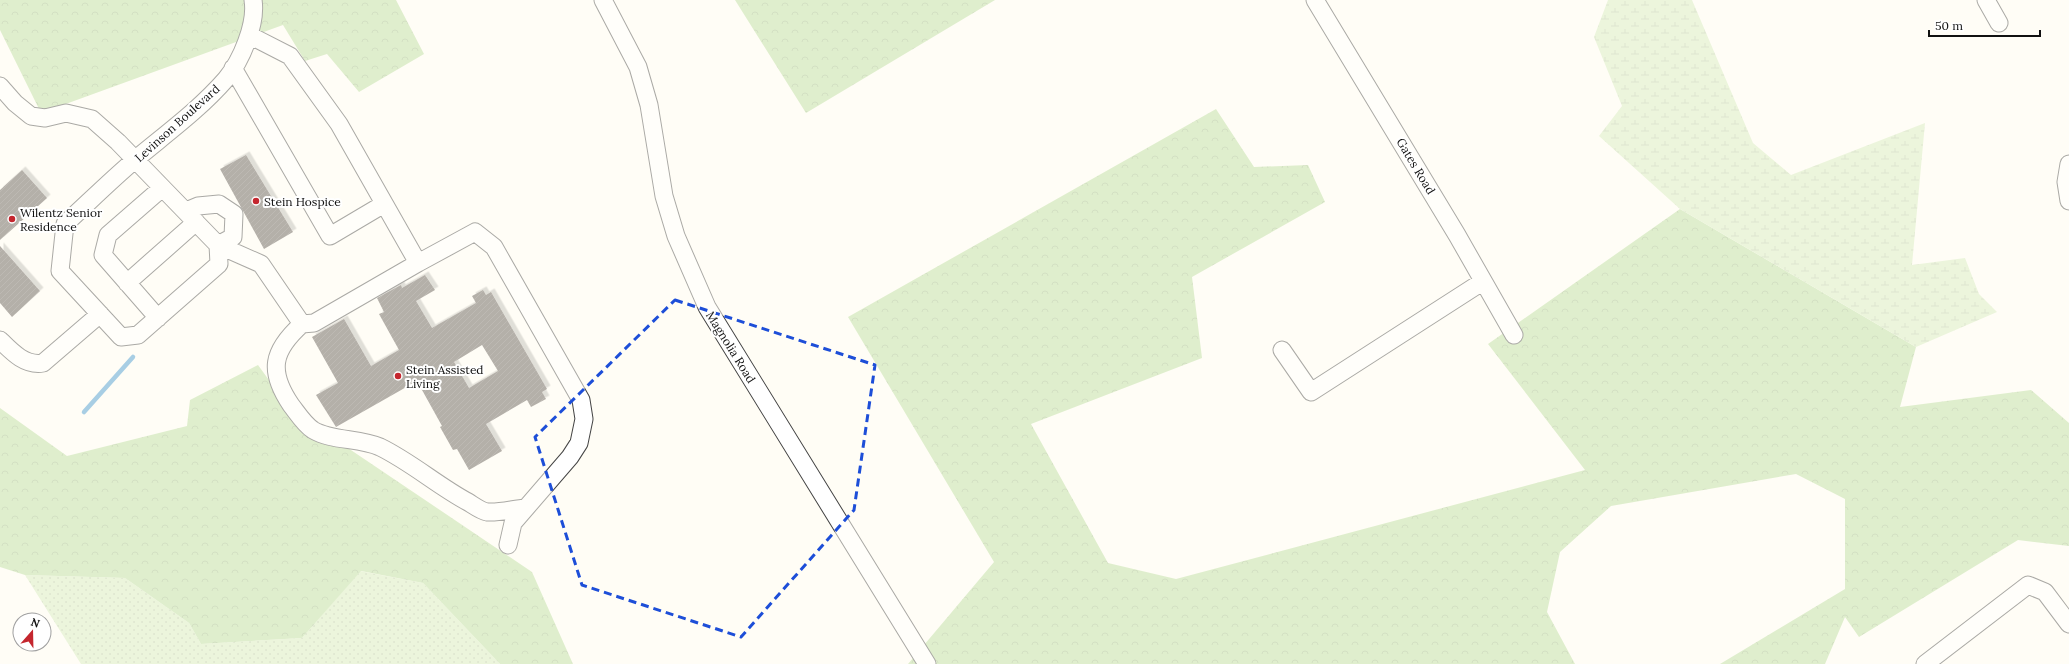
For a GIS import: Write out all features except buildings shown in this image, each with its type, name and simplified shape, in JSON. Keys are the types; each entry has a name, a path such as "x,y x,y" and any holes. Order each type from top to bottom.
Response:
{"street":[{"name":"Levinson Boulevard","path":"100,314 60,271 65,224 135,160 186,117 226,78 233,68 249,35 253,20 253,0"},
{"name":"Magnolia Road","path":"603,0 638,67 649,105 664,196 676,236 707,307 927,664"},
{"name":"Gates Road","path":"1316,0 1458,234 1482,282 1514,335"},
{"path":"1986,0 1999,23"},
{"path":"249,35 290,56 339,124 418,263"},
{"path":"233,68 330,236 384,204"},
{"path":"0,86 15,103 31,116 45,118 66,113 92,119 135,160 218,245 261,264 302,324"},
{"path":"2069,164 2066,182 2069,201"},
{"path":"158,318 103,255 108,235 162,188"},
{"path":"127,283 191,216 198,206 218,204 234,214 233,237 218,245"},
{"path":"508,545 513,523 526,508 570,457 579,443 584,419 581,400 494,247 475,232 314,323 302,324 286,338 280,349 275,367 278,379 287,399 303,422 313,430 324,434 359,440 380,448 485,512 526,508"},
{"path":"0,340 18,358 37,364 43,363 100,314 121,337 138,335 219,264 218,245"},
{"path":"1282,350 1311,392 1482,282"},
{"path":"1925,664 1945,658 2028,585 2046,592 2069,624"}],"highlighted area":[{"path":"675,300 875,365 854,510 741,637 582,585 535,437"}],"green space":[{"path":"0,0 396,0 424,54 359,92 327,54 305,61 283,25 41,113 0,30"},
{"path":"735,0 995,0 806,113"},
{"path":"1608,0 1692,0 1753,143 1791,175 1925,123 1912,265 1965,258 1979,294 1997,312 1916,347 1680,209 1599,136 1622,106 1594,37"},
{"path":"1216,109 1254,167 1308,165 1325,202 1192,277 1202,358 1031,424 1108,563 1176,579 1585,470 1488,344 1680,209 1916,347 1900,407 2031,390 2069,423 2069,546 2018,540 1859,637 1845,617 1825,664 1720,664 1845,589 1845,499 1796,474 1611,506 1560,552 1547,612 1575,664 908,664 994,562 848,317"},
{"path":"258,365 290,409 532,572 573,664 500,664 423,583 361,571 302,638 201,644 189,623 125,578 25,575 0,567 0,408 67,456 187,426 190,400"},
{"path":"360,571 423,583 500,664 81,664 52,618 52,612 48,612 25,575 125,578 189,623 201,644 302,638"}],"waterway":[{"path":"84,412 133,357"}],"place":[{"name":"Stein Hospice","path":"256,201"},
{"name":"Wilentz Senior Residence","path":"12,219"},
{"name":"Stein Assisted Living","path":"398,376"}]}
